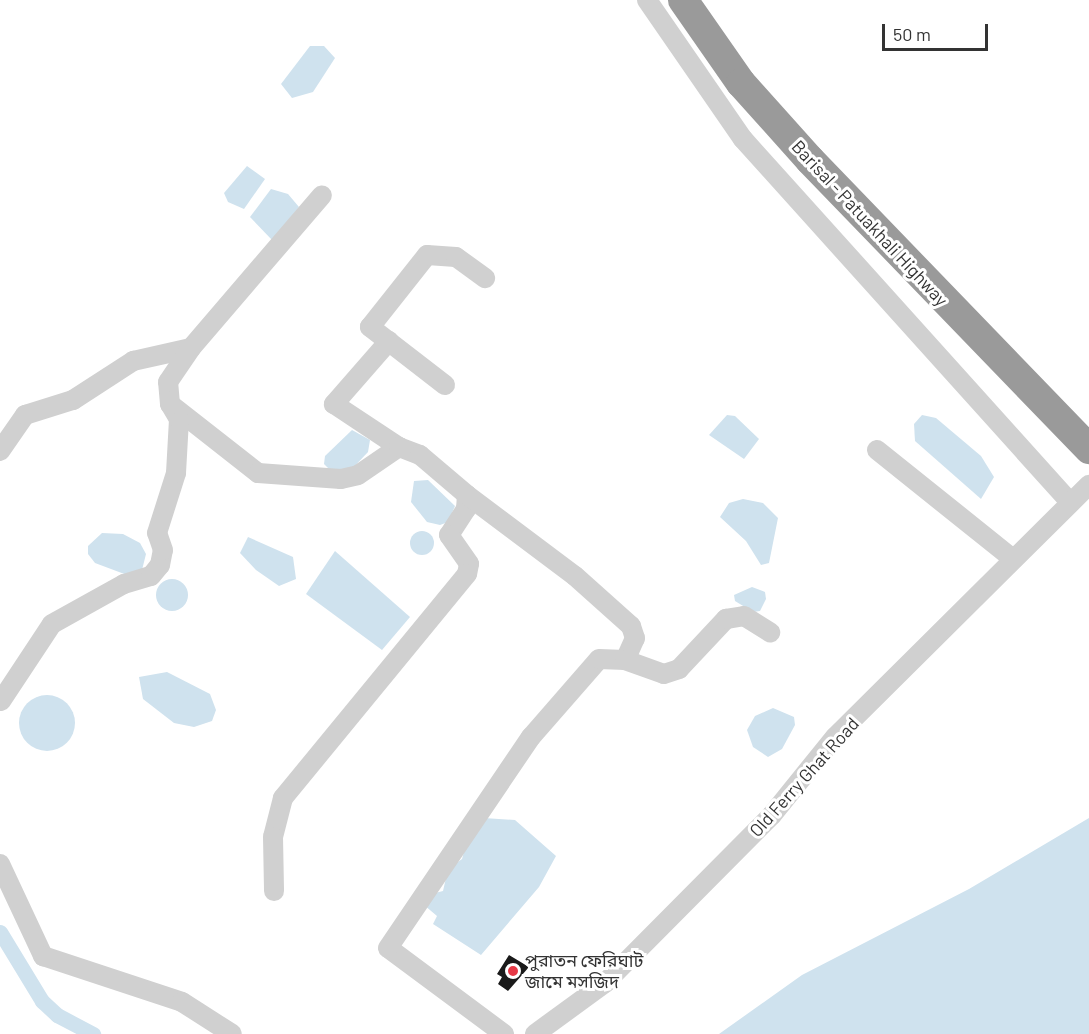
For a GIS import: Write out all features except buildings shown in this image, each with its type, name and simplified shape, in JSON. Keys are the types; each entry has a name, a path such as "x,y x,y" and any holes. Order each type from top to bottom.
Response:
{"highway":[{"name":"Barisal - Patuakhali Highway","path":"683,0 764,110 1080,441"}],"street":[{"path":"647,0 743,139 1070,502"},
{"path":"1,701 52,624 124,584 151,576 160,566 163,550 157,533 176,461 179,418 170,404 168,382 191,348 322,195"},
{"path":"445,385 370,327 427,255 456,257 485,278"},
{"path":"388,341 334,404 399,447 420,455 467,495 575,576 631,626 635,638 625,660"},
{"path":"0,451 25,415 73,400 133,361 191,348"},
{"path":"170,404 258,474 341,479 358,475 399,447"},
{"path":"877,450 1013,559"},
{"name":"Old Ferry Ghat Road","path":"535,1034 605,983 772,815 835,737 876,701 1013,559 1089,485"},
{"path":"274,891 273,837 283,798 467,574 469,564 449,535 466,509 467,495"},
{"path":"504,1034 388,948 531,737 600,659 625,660 664,674 679,669 716,628 733,616 744,616 770,632"},
{"path":"0,864 43,957 182,1002 232,1034"}],"water":[{"path":"310,46 324,46 335,58 313,92 292,98 281,84"},
{"path":"247,166 265,179 244,209 228,202 224,193"},
{"path":"271,189 288,194 299,207 273,241 250,217"},
{"path":"727,415 735,416 759,439 744,459 709,435"},
{"path":"922,415 936,418 981,456 994,477 981,499 915,441 914,424"},
{"path":"352,430 370,440 368,452 350,471 331,471 324,464 325,456"},
{"path":"428,480 455,506 448,522 440,525 427,522 411,502 414,481"},
{"path":"743,499 763,503 778,518 769,563 761,565 746,541 720,517 729,503"},
{"path":"422,531 430,535 434,543 430,551 422,555 414,551 410,543 414,535"},
{"path":"102,533 123,534 140,543 146,554 141,574 127,575 95,563 88,554 88,546"},
{"path":"248,537 293,557 296,579 279,586 256,570 240,553"},
{"path":"335,551 410,617 382,650 306,594"},
{"path":"172,579 183,584 188,595 183,606 172,611 161,606 156,595 161,584"},
{"path":"752,587 765,592 766,599 760,611 753,612 735,601 734,595"},
{"path":"167,672 210,694 216,710 212,721 194,727 174,723 143,699 139,677"},
{"path":"42,695 52,695 67,703 73,712 75,723 73,734 67,743 52,751 42,751 31,746 24,739 19,728 19,718 24,707 31,700"},
{"path":"773,708 794,717 795,725 782,749 768,757 753,747 747,730 755,716"},
{"path":"484,818 515,820 556,856 539,887 481,955 433,924 437,916 424,905 431,894 443,891 448,869 462,859 467,841"},
{"path":"1089,818 1089,1034 719,1034 802,975 969,889"}],"waterway":[{"path":"0,932 42,1001 57,1015 93,1034"}],"place":[{"name":"পুরাতন ফেরিঘাট জামে মসজিদ","path":"513,971"}]}
